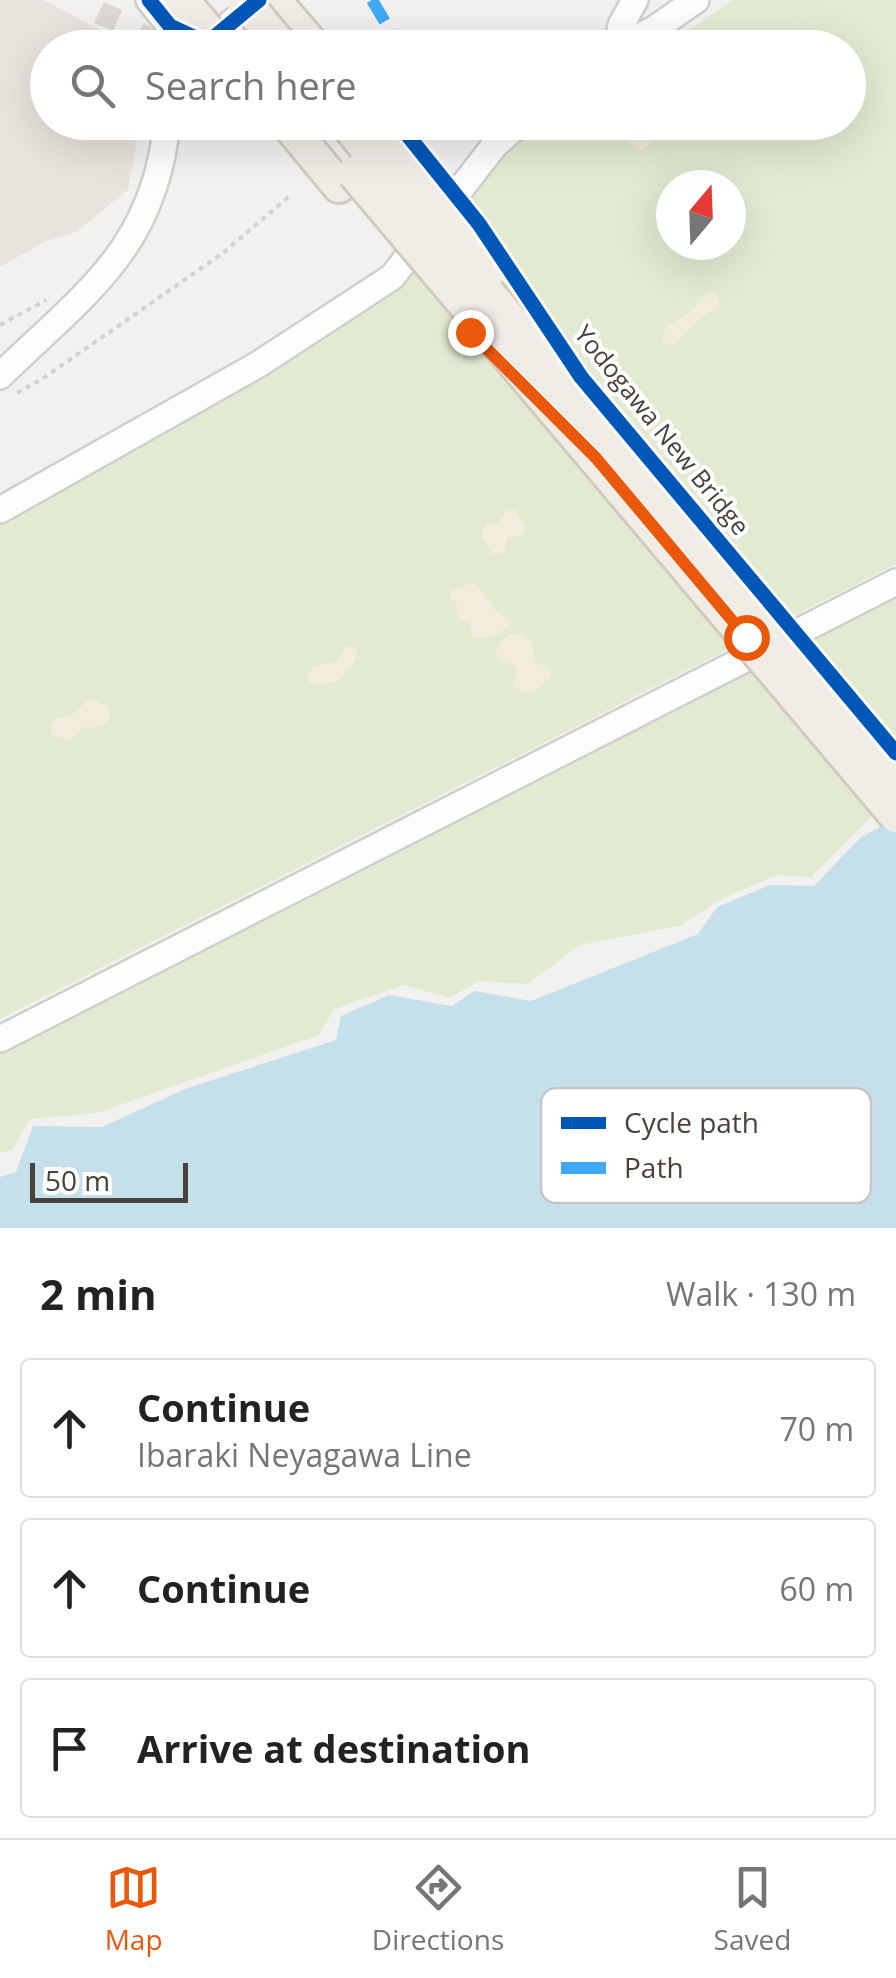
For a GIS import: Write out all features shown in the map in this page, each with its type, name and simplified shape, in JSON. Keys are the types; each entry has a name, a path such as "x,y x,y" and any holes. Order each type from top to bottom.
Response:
{"main road":[{"path":"182,0 200,30"},
{"path":"210,0 235,30"},
{"path":"243,0 284,30"},
{"path":"274,0 293,30"},
{"path":"330,140 367,155 420,281 606,451 896,778"},
{"path":"342,140 367,155 896,816"}],"street":[{"path":"149,0 178,30"},
{"path":"227,30 259,0"},
{"path":"619,30 636,0"},
{"path":"653,30 696,0"},
{"path":"7,385 115,263 142,221 163,165 165,140"},
{"path":"0,510 258,364 392,277 501,140"},
{"path":"0,1038 896,582"}],"path":[{"path":"7,385 42,380 224,254 291,195"}],"shaded area":[{"path":"0,0 43,0 100,30 30,30 30,140 137,140 128,190 76,232 44,242 0,267"}],"green space":[{"path":"733,0 896,0 896,564 0,1019 0,518 286,363 393,287 497,157 518,140 866,140 866,30 687,30"},
{"path":"896,592 896,804 871,817 811,877 777,875 723,898 679,926 580,945 528,984 479,981 449,998 404,985 334,1009 319,1035 97,1113 30,1119 13,1150 0,1153 0,1049"}],"sand":[{"path":"626,140 656,140 642,150"},
{"path":"708,292 713,292 719,306 695,322 678,342 670,345 662,341 666,327 689,313"},
{"path":"507,509 515,510 526,528 521,536 507,537 505,553 492,554 481,535 487,523 497,524"},
{"path":"474,582 493,607 512,621 496,635 473,638 470,623 458,619 451,591"},
{"path":"514,633 531,641 535,661 550,669 551,676 535,690 524,693 513,681 518,670 515,665 497,659 500,643"},
{"path":"346,646 355,647 358,652 345,674 325,684 308,683 313,666 336,662"},
{"path":"95,700 111,713 107,723 84,727 70,740 51,736 51,726 57,718 72,715 86,701"}],"water":[{"path":"896,818 896,1228 0,1228 0,1177 16,1172 33,1126 102,1127 185,1089 336,1040 341,1016 389,995 452,1006 474,991 531,1001 698,934 717,907 770,885 814,886 860,838"}],"building":[{"path":"104,2 122,10 113,30 94,23"}],"marked path":[{"path":"372,0 390,30"}],"cycle path":[{"path":"149,0 170,26 179,30"},
{"path":"223,30 259,0"},
{"name":"Yodogawa New Bridge","path":"411,140 479,224 581,377 896,753"}],"route":[{"path":"470,332 596,458 746,637"}]}
